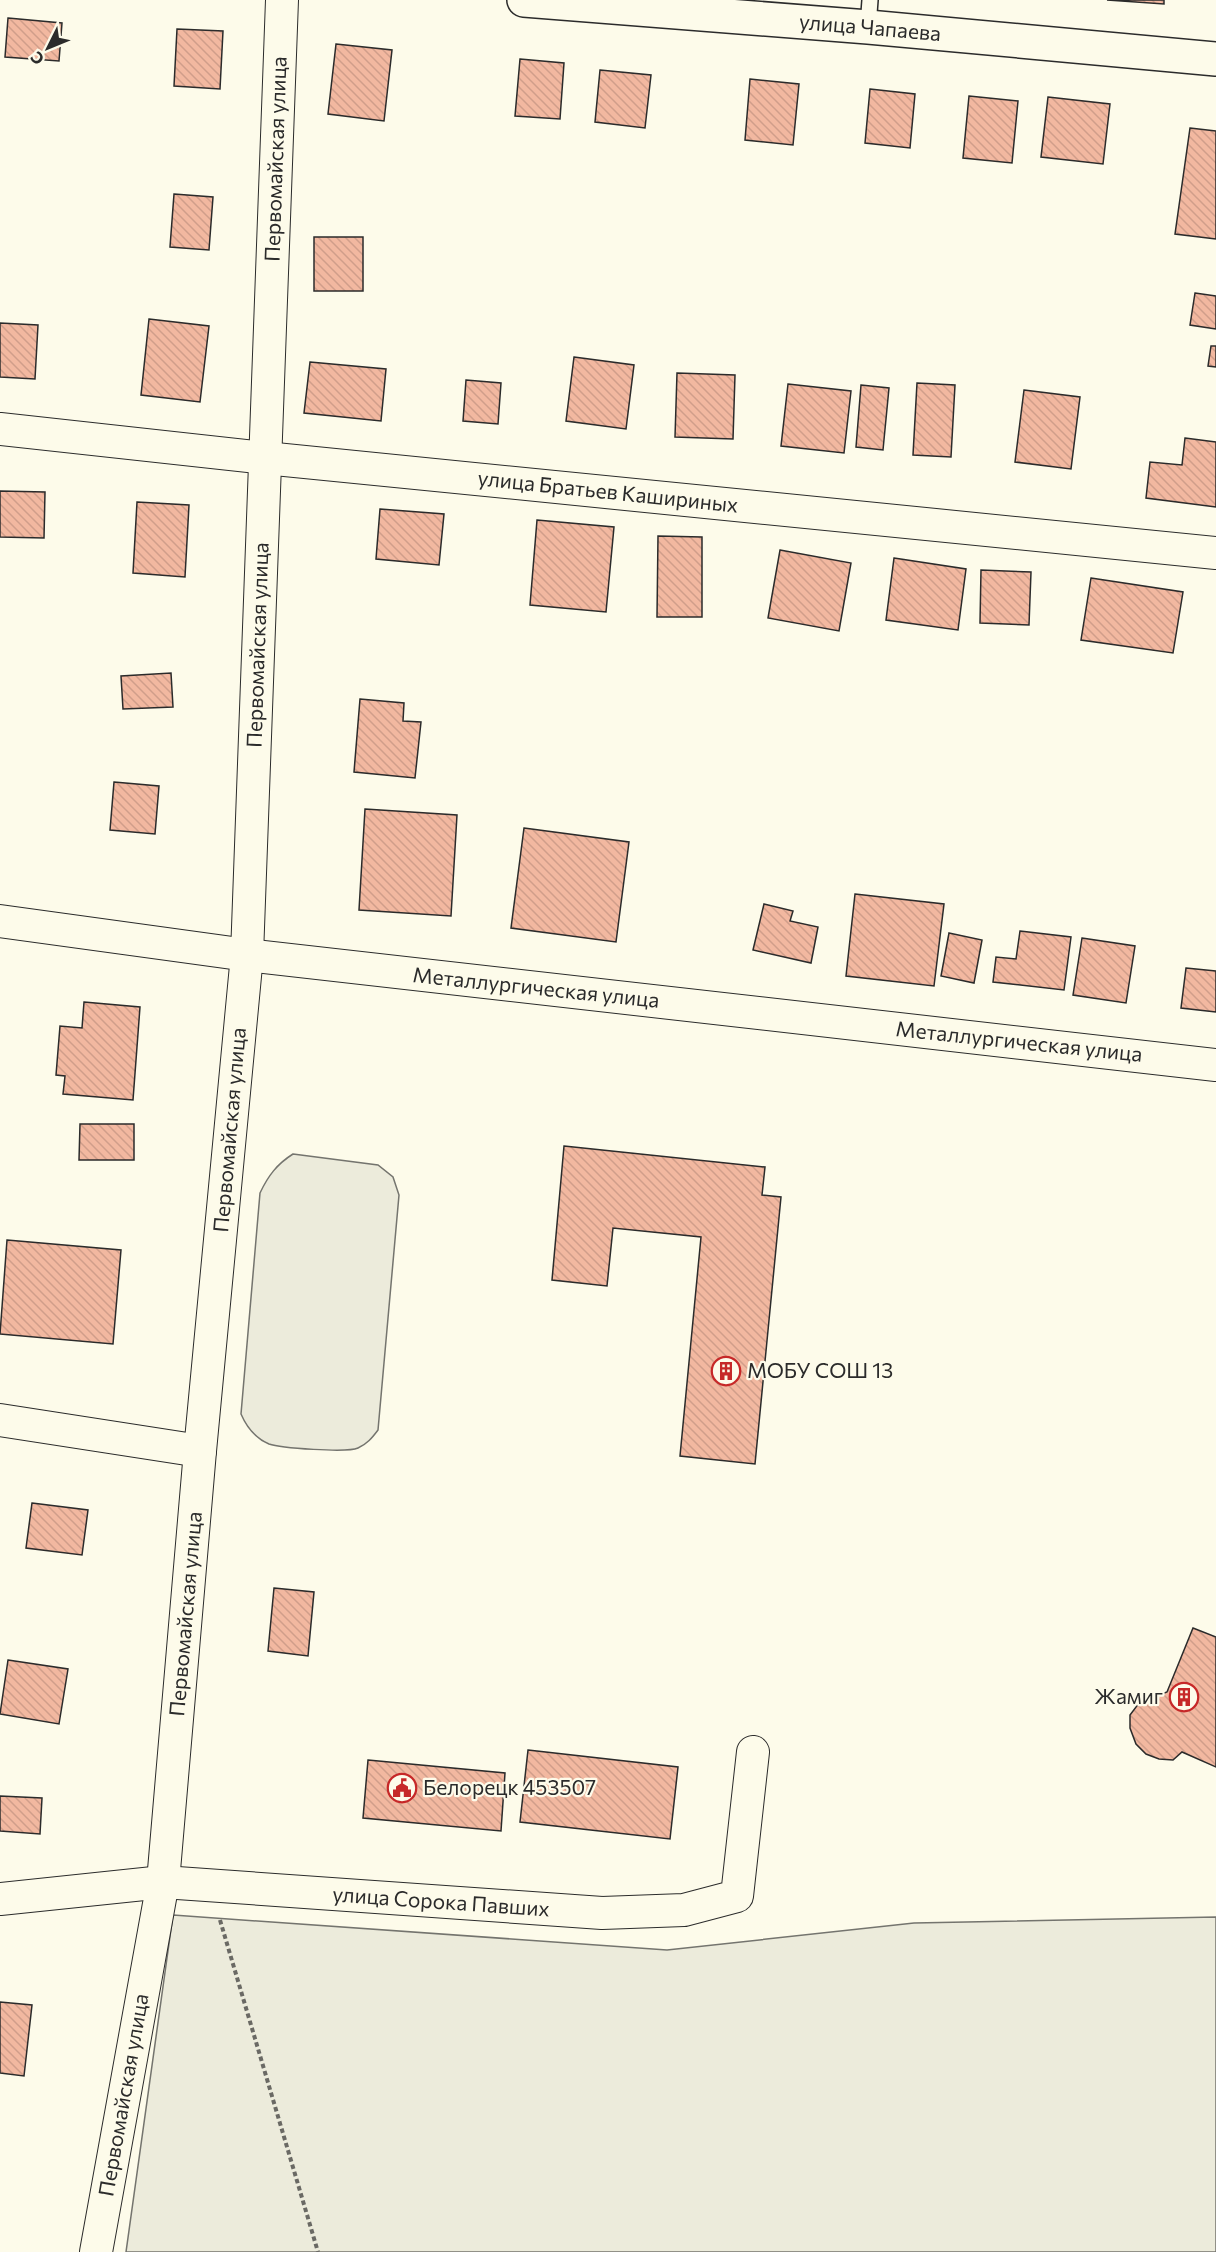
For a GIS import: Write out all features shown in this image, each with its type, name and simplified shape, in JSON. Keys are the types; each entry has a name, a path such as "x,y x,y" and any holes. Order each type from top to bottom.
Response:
{"street":[{"name":"Первомайская улица","path":"96,2252 163,1882 200,1451 247,955 282,0"},
{"name":"улица Чапаева","path":"524,0 869,14 1216,59"},
{"name":"улица Братьев Кашириных","path":"0,429 265,458 1216,553"},
{"name":"Металлургическая улица","path":"0,921 247,955 1216,1065"},
{"path":"0,1420 200,1451"},
{"name":"улица Сорока Павших","path":"0,1899 163,1882 602,1913 684,1910 737,1896 753,1752"}],"path":[{"path":"210,1885 318,2252"}],"shaded area":[{"path":"293,1154 378,1165 393,1177 399,1195 378,1430 358,1448 313,1449 269,1444 252,1432 241,1414 260,1193 274,1171"},
{"path":"173,1915 667,1950 914,1923 1216,1917 1216,2252 126,2252"}],"building":[{"path":"1107,0 1164,0 1164,4"},
{"path":"8,18 62,23 59,61 5,57"},
{"path":"177,29 223,31 220,89 174,86"},
{"path":"336,44 392,50 384,121 328,114"},
{"path":"520,59 564,63 560,119 515,116"},
{"path":"600,70 651,75 645,128 595,122"},
{"path":"750,79 799,84 793,145 745,140"},
{"path":"870,89 915,94 910,148 865,143"},
{"path":"969,96 1018,101 1012,163 963,158"},
{"path":"1048,97 1110,104 1103,164 1041,157"},
{"path":"1190,128 1216,131 1216,239 1175,234"},
{"path":"174,194 213,197 209,250 170,247"},
{"path":"314,237 363,237 363,291 314,291"},
{"path":"1195,293 1216,296 1216,329 1190,325"},
{"path":"149,319 209,326 200,402 141,395"},
{"path":"0,323 38,325 35,379 0,377"},
{"path":"1211,346 1216,346 1216,367 1208,366"},
{"path":"574,357 634,365 626,429 566,421"},
{"path":"310,362 386,369 381,421 304,413"},
{"path":"677,373 735,375 733,439 675,437"},
{"path":"466,380 501,383 498,424 463,421"},
{"path":"917,383 955,385 951,457 913,455"},
{"path":"788,384 851,391 844,453 781,446"},
{"path":"861,385 889,388 883,450 856,447"},
{"path":"1024,390 1080,397 1071,469 1015,462"},
{"path":"1185,438 1216,442 1216,507 1146,498 1150,462 1182,465"},
{"path":"0,491 45,492 44,538 0,537"},
{"path":"137,502 189,505 185,577 133,573"},
{"path":"380,509 444,514 439,565 376,559"},
{"path":"537,520 614,527 606,612 530,605"},
{"path":"658,536 702,537 702,617 657,617"},
{"path":"780,550 851,563 839,631 768,618"},
{"path":"894,558 966,569 958,630 886,620"},
{"path":"981,570 1031,572 1029,625 980,623"},
{"path":"1091,578 1183,592 1173,653 1081,640"},
{"path":"171,673 173,707 123,709 121,676"},
{"path":"360,699 404,703 403,721 421,722 415,778 354,772"},
{"path":"114,782 159,786 155,834 110,830"},
{"path":"365,809 457,815 451,916 359,910"},
{"path":"524,828 629,842 616,942 511,928"},
{"path":"855,894 944,904 934,986 846,976"},
{"path":"764,904 793,911 790,921 818,927 811,963 753,950"},
{"path":"1020,931 1071,937 1064,990 993,982 996,957 1016,959"},
{"path":"949,933 982,940 974,983 941,976"},
{"path":"1082,938 1135,946 1126,1003 1073,995"},
{"path":"1186,968 1216,971 1216,1012 1181,1008"},
{"path":"84,1002 140,1007 133,1100 63,1094 65,1076 56,1075 60,1026 82,1028"},
{"path":"80,1124 134,1124 134,1160 79,1160"},
{"name":"МОБУ СОШ 13","path":"564,1146 765,1167 762,1195 781,1197 755,1464 680,1456 701,1237 613,1228 607,1286 552,1280"},
{"path":"7,1240 121,1250 113,1344 0,1334"},
{"path":"32,1503 88,1510 82,1555 26,1548"},
{"path":"274,1588 314,1592 308,1656 268,1651"},
{"name":"Жамиг","path":"1193,1628 1216,1637 1216,1767 1182,1752 1173,1760 1159,1759 1146,1754 1136,1744 1130,1728 1130,1715 1139,1703 1167,1692"},
{"path":"8,1660 68,1669 59,1724 0,1714"},
{"path":"528,1750 678,1767 670,1839 520,1822"},
{"path":"368,1760 505,1773 501,1831 363,1818"},
{"path":"0,1796 42,1798 40,1834 0,1831"},
{"path":"0,2002 32,2005 24,2076 0,2073"}],"place":[{"name":"МОБУ СОШ 13","path":"726,1371"},
{"name":"Жамиг","path":"1184,1697"},
{"name":"Белорецк 453507","path":"402,1788"}]}
